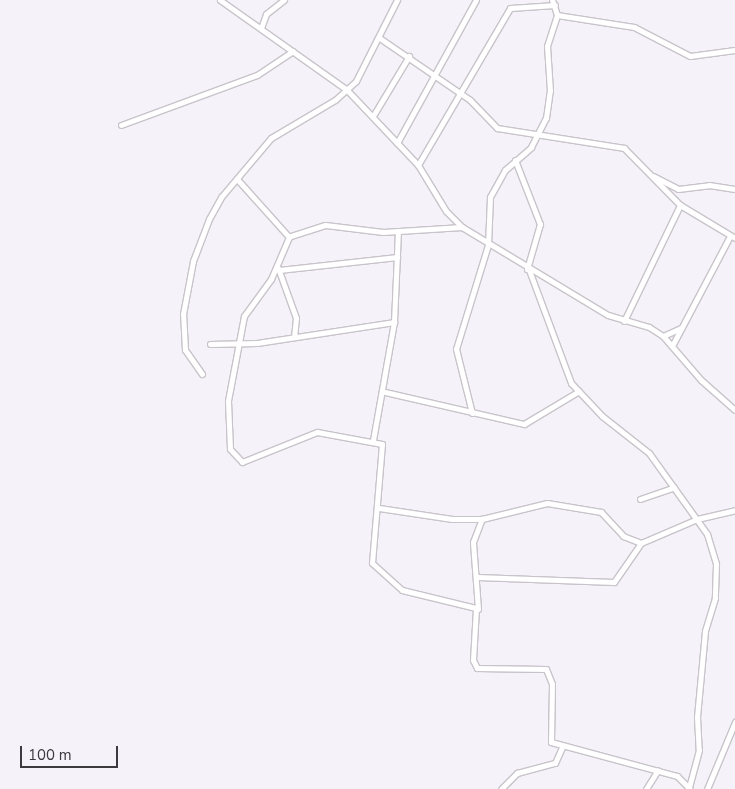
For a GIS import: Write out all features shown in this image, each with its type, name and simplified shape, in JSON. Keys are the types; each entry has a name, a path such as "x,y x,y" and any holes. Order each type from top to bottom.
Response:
{"street":[{"path":"220,0 347,90 418,164 446,211 462,227 528,270 624,321 649,327 663,336 734,409"},
{"path":"261,28 266,14 284,0"},
{"path":"202,374 185,350 184,301 202,233 237,179 281,130 347,90 381,39 397,0"},
{"path":"398,143 476,0"},
{"path":"418,164 510,8 553,2 556,14 546,46 550,100 540,131 531,147 515,160 488,202 488,245 455,353 472,413"},
{"path":"556,14 634,27 690,56 735,50"},
{"path":"381,39 409,56 434,78 461,94 497,128 540,131 624,148 680,205 733,237 672,346"},
{"path":"121,125 257,75 293,51"},
{"path":"373,116 409,56"},
{"path":"515,160 540,224 528,270 565,372 579,391 649,453 704,527 716,568 714,607 705,631 697,721 699,750 690,788"},
{"path":"650,175 671,188 735,189"},
{"path":"237,179 289,237"},
{"path":"624,321 680,205"},
{"path":"289,237 325,225 398,231 462,227"},
{"path":"373,440 385,392 394,322 398,231"},
{"path":"289,237 278,268 268,285 246,312 242,345 227,419 236,460 317,432 373,440 384,448 379,508 371,560 380,571 402,590 478,609"},
{"path":"278,268 397,257"},
{"path":"278,268 296,318 294,337"},
{"path":"210,344 242,345 394,322"},
{"path":"663,336 681,328"},
{"path":"385,392 524,424 579,391"},
{"path":"640,499 674,487"},
{"path":"379,508 452,519 482,519 547,503 601,512 623,536 641,543"},
{"path":"477,577 614,582 641,543 697,519 735,510"},
{"path":"482,519 473,542 478,609 474,664 480,669 546,668 552,693 548,738 562,747 679,776 690,788"},
{"path":"707,789 735,722"},
{"path":"501,789 518,773 556,763 562,747"},
{"path":"646,789 658,770"}]}
